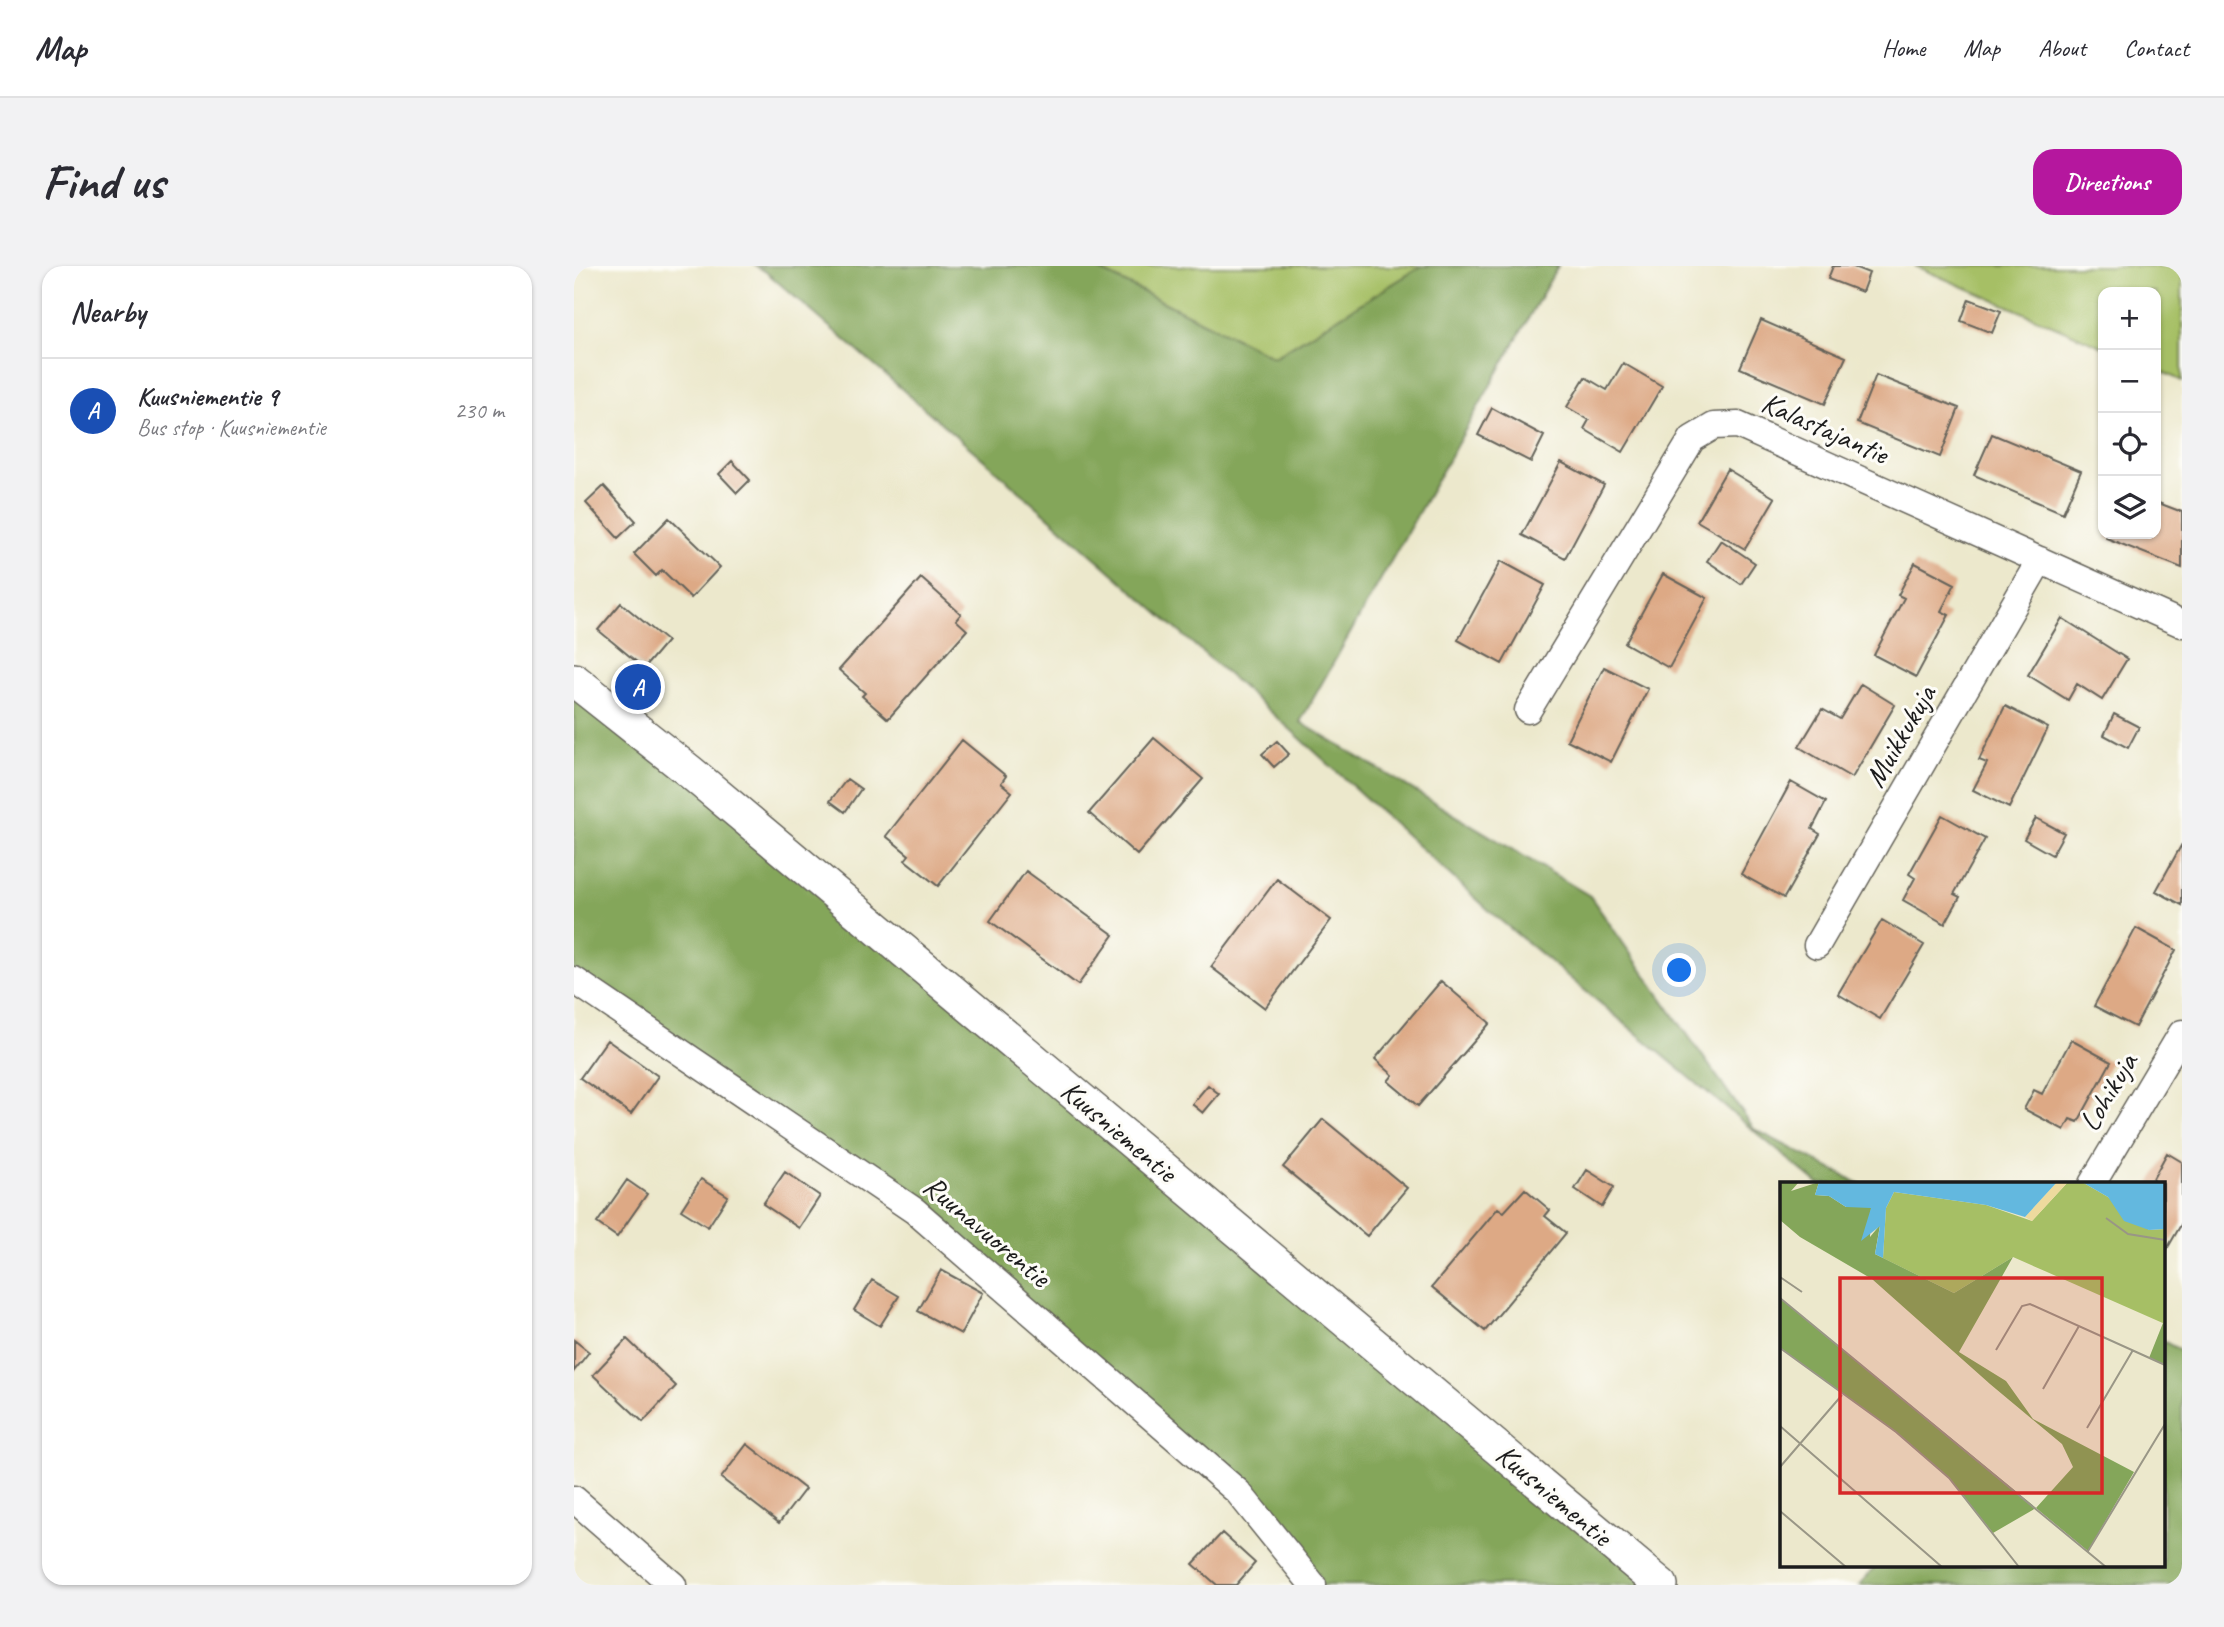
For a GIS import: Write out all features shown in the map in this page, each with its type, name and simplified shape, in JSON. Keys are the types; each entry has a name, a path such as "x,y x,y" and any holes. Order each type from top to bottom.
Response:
{"street":[{"name":"Kalastajantie","path":"1528,710 1692,439 1714,426 1738,425 2182,624"},
{"name":"Muikkukuja","path":"1816,945 2040,560"},
{"name":"Kuusniementie","path":"574,680 690,771 1661,1585"},
{"name":"Ruunavuorentie","path":"576,987 915,1211 1238,1492 1313,1585"},
{"name":"Lohikuja","path":"2093,1182 2182,1033"},
{"path":"574,1499 673,1585"}],"green space":[{"path":"756,266 1091,266 1274,357 1422,266 1558,266 1300,722 1590,896 1754,1129 1856,1182 1816,1182 1494,915 1290,729"},
{"path":"1091,266 1422,266 1274,357"},
{"path":"1915,266 2182,266 2182,381 2161,371 2161,287 2098,287 2098,345"},
{"path":"574,680 1661,1585 1313,1585 1238,1492 915,1211 574,980"},
{"path":"2164,1342 2182,1351 2182,1585 1859,1585 1874,1568 2164,1568"}],"building":[{"path":"1833,266 1851,266 1869,273 1862,292 1828,279"},
{"path":"1969,299 2001,311 1992,333 1961,321"},
{"path":"1761,320 1846,357 1825,404 1740,368"},
{"path":"1623,363 1662,386 1623,452 1584,429 1589,420 1567,407 1585,377 1607,390"},
{"path":"1876,375 1959,408 1940,457 1857,423"},
{"path":"1492,408 1544,436 1531,462 1478,435"},
{"path":"1992,434 2081,471 2063,513 1974,475"},
{"path":"732,461 750,480 737,493 719,474"},
{"path":"1561,462 1604,485 1565,558 1522,535"},
{"path":"1727,469 1775,498 1745,549 1697,521"},
{"path":"604,486 636,521 618,538 586,503"},
{"path":"2161,504 2182,512 2182,568 2109,539 2161,539"},
{"path":"669,518 720,567 691,598 662,570 656,576 634,554"},
{"path":"1721,540 1755,563 1741,584 1707,561"},
{"path":"1501,561 1545,585 1502,664 1458,640"},
{"path":"1915,563 1955,584 1941,611 1949,615 1916,677 1874,655 1904,598 1898,595"},
{"path":"1663,574 1707,598 1669,668 1625,643"},
{"path":"921,578 961,614 956,620 967,630 888,719 862,696 865,693 839,670"},
{"path":"621,603 667,641 644,668 598,630"},
{"path":"2062,618 2127,659 2102,700 2077,684 2068,700 2028,675"},
{"path":"1604,667 1648,689 1611,762 1567,740"},
{"path":"1861,684 1895,705 1852,778 1799,747 1822,709 1840,719"},
{"path":"2005,706 2048,728 2009,808 1973,790 1987,763 1979,760"},
{"path":"2114,714 2139,727 2128,748 2104,735"},
{"path":"1154,738 1203,779 1137,855 1089,813"},
{"path":"962,740 1006,776 1001,783 1012,792 938,886 905,860 909,855 886,836"},
{"path":"1277,741 1289,754 1274,767 1262,754"},
{"path":"847,779 861,789 845,812 830,801"},
{"path":"1791,782 1826,802 1812,829 1820,834 1784,898 1741,874"},
{"path":"1942,815 1985,839 1954,894 1960,897 1945,924 1903,900 1915,878 1909,874"},
{"path":"2036,818 2064,833 2052,855 2024,839"},
{"path":"2182,844 2182,905 2156,891"},
{"path":"1026,871 1114,935 1078,985 990,921"},
{"path":"1277,879 1331,920 1265,1008 1211,967"},
{"path":"1882,920 1924,945 1880,1019 1838,994"},
{"path":"2136,928 2176,950 2135,1027 2094,1006"},
{"path":"1441,981 1490,1023 1418,1106 1388,1081 1393,1075 1375,1059"},
{"path":"607,1040 658,1076 631,1114 580,1078"},
{"path":"2071,1040 2111,1062 2078,1122 2070,1119 2064,1130 2024,1109 2034,1090 2042,1094"},
{"path":"1208,1085 1219,1094 1203,1113 1192,1104"},
{"path":"1323,1119 1407,1188 1367,1236 1283,1167"},
{"path":"2167,1153 2182,1162 2182,1223 2167,1249 2164,1247 2164,1182 2151,1182"},
{"path":"1587,1170 1614,1187 1602,1207 1575,1189"},
{"path":"785,1172 820,1196 799,1228 763,1204"},
{"path":"701,1179 728,1196 708,1227 681,1210"},
{"path":"627,1180 647,1194 617,1237 597,1223"},
{"path":"1525,1189 1550,1210 1545,1216 1566,1233 1485,1331 1432,1287 1498,1208 1504,1212"},
{"path":"941,1270 983,1293 961,1334 918,1311"},
{"path":"872,1280 899,1296 880,1326 854,1310"},
{"path":"627,1339 676,1386 643,1422 593,1375"},
{"path":"574,1340 589,1352 574,1371"},
{"path":"747,1444 805,1489 779,1523 721,1478"},
{"path":"1222,1533 1255,1563 1236,1585 1217,1585 1193,1564"}],"place":[{"name":"Kuusniementie 9","path":"638,687"}]}
